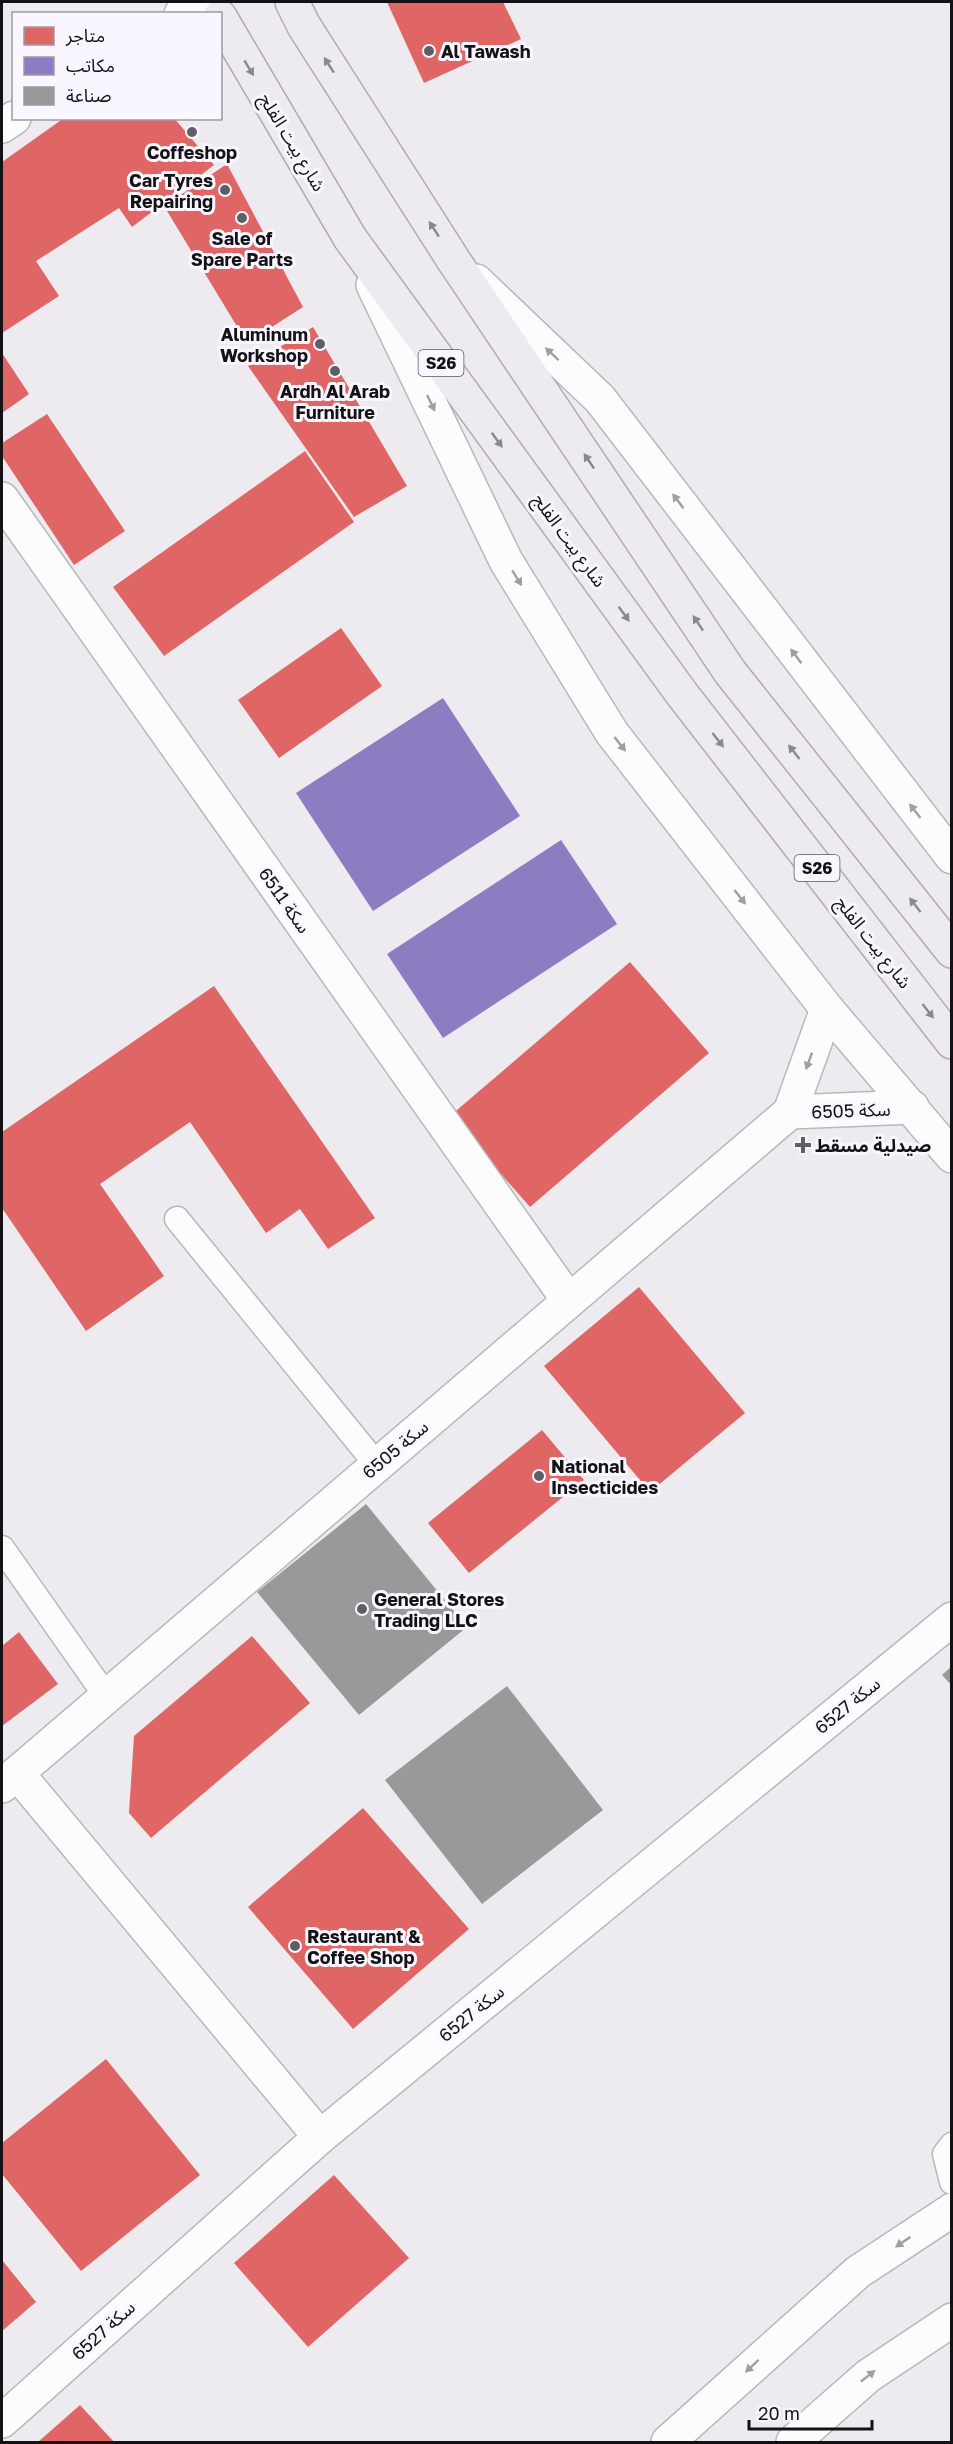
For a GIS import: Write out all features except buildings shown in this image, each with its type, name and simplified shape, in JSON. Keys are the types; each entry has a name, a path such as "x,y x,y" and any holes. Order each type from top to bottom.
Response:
{"main road":[{"path":"292,2 304,26 454,261 730,672 951,951"},
{"name":"شارع بيت الفلج","path":"222,20 350,238 682,694 951,1041"}],"street":[{"path":"184,12 201,2"},
{"path":"350,238 506,561 612,733 827,1009 951,1156"},
{"path":"454,261 600,399 951,857"},
{"name":"سكة 6511","path":"2,499 14,541 569,1301"},
{"name":"سكة 6505","path":"9,1780 790,1112 827,1009"},
{"name":"سكة 6505","path":"790,1112 912,1107"},
{"name":"سكة 6527","path":"2,2421 320,2137 951,1619"},
{"path":"9,1780 320,2137"},
{"path":"669,2442 858,2272 951,2210"},
{"path":"793,2442 868,2376 951,2320"}],"lane":[{"path":"177,1219 377,1465"},
{"path":"2,1548 106,1696"},
{"path":"951,2145 945,2154 951,2182"}],"place":[{"name":"Al Tawash","path":"429,51"},
{"name":"Coffeshop","path":"192,132"},
{"name":"Car Tyres Repairing","path":"225,190"},
{"name":"Sale of Spare Parts","path":"242,218"},
{"name":"Aluminum Workshop","path":"320,344"},
{"name":"Ardh Al Arab Furniture","path":"335,371"},
{"name":"صيدلية مسقط","path":"803,1145"},
{"name":"National Insecticides","path":"539,1476"},
{"name":"General Stores Trading LLC","path":"362,1609"},
{"name":"Restaurant & Coffee Shop","path":"295,1946"}]}
